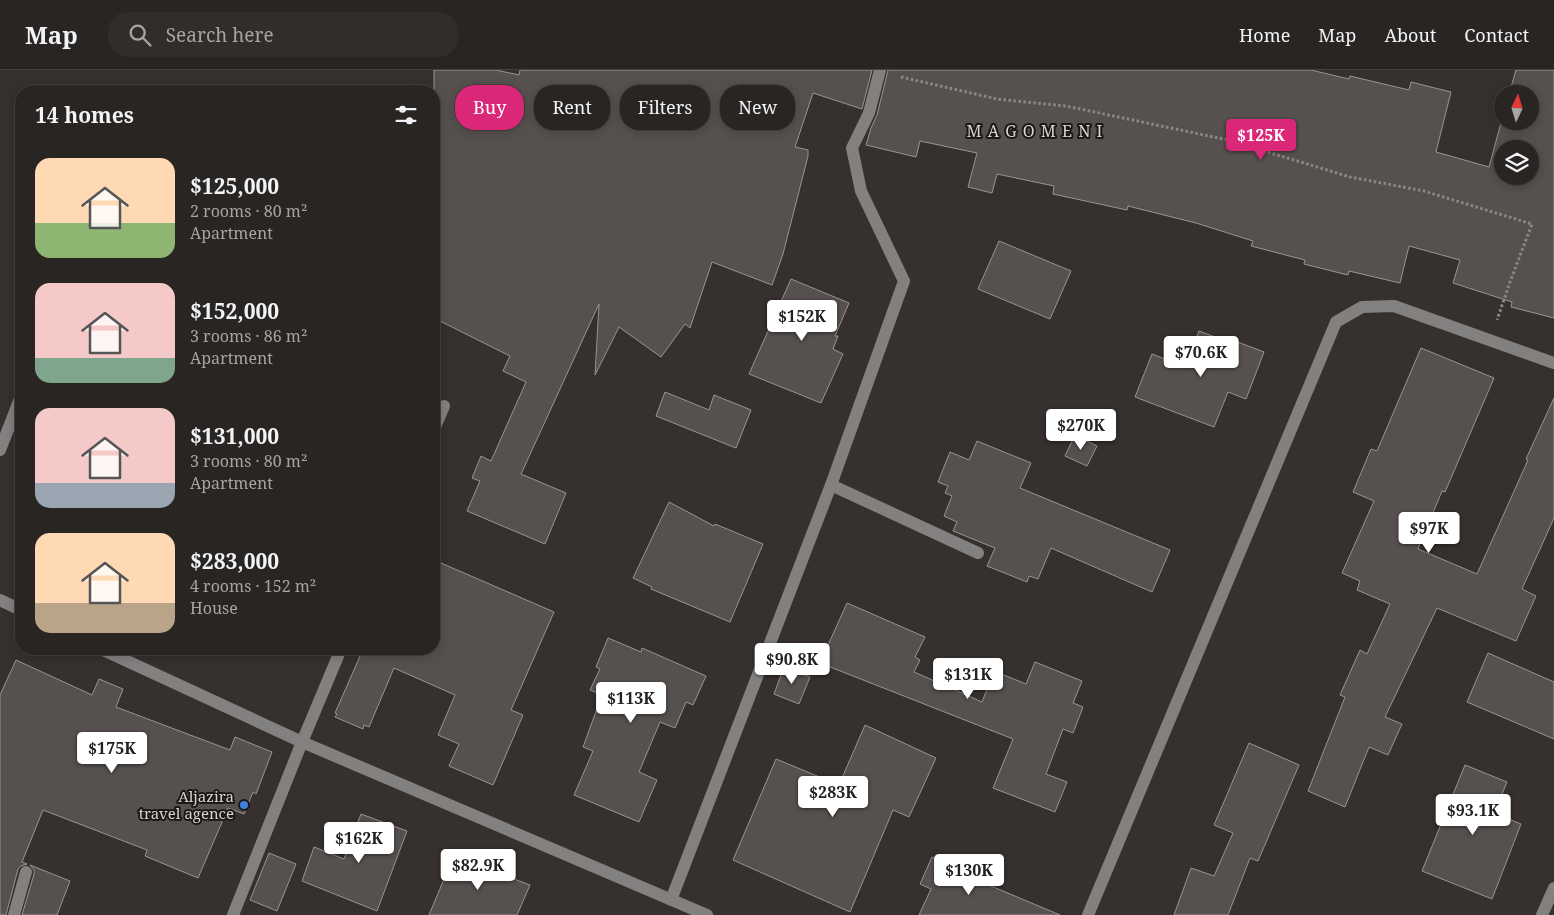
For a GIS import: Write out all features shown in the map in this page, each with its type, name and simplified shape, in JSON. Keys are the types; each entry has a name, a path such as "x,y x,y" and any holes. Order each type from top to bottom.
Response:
{"street":[{"path":"671,900 831,485 904,281 861,191 852,148 869,113 880,70"},
{"path":"1088,915 1336,322 1362,307 1394,306 1554,362"},
{"path":"440,415 444,406"},
{"path":"0,450 15,411"},
{"path":"831,485 978,553"},
{"path":"0,600 15,607"},
{"path":"114,655 302,742 707,915"},
{"path":"233,915 338,655"},
{"path":"14,915 26,872"},
{"path":"1542,915 1554,888"}],"path":[{"path":"899,77 997,99 1066,106 1228,140 1350,177 1424,191 1532,224 1496,326 1488,340"}],"building":[{"path":"434,70 496,70 519,75 520,70 872,70 862,109 813,93 795,147 808,150 808,156 783,254 772,285 712,262 690,328 685,324 661,357 619,327 595,375 599,304 521,474 566,493 545,544 467,511 480,481 472,478 481,456 491,461 526,382 503,371 510,356 440,321 440,85 434,85"},
{"path":"888,70 1311,70 1349,79 1350,76 1409,90 1411,82 1451,92 1436,152 1489,167 1494,149 1494,185 1539,185 1539,140 1496,140 1499,130 1539,130 1539,85 1512,85 1516,70 1554,70 1554,318 1511,307 1512,302 1453,283 1460,260 1409,246 1400,283 1349,271 1348,275 1304,264 1305,260 1251,246 1253,241 1196,223 1128,206 1127,210 1053,194 1054,186 997,174 992,193 968,187 977,153 920,141 916,157 866,145 877,115"},
{"path":"999,241 1071,271 1050,319 978,289"},
{"path":"791,279 849,303 835,336 838,336 833,349 843,354 821,403 749,374"},
{"path":"1199,331 1234,344 1235,341 1264,352 1246,399 1228,392 1214,427 1135,397 1152,354 1185,367"},
{"path":"1421,348 1494,378 1445,492 1442,491 1418,549 1477,574 1554,398 1554,518 1522,589 1536,596 1516,641 1437,608 1385,717 1402,724 1388,755 1369,747 1345,807 1308,791 1345,697 1340,695 1360,650 1367,654 1390,604 1357,590 1360,581 1342,573 1374,501 1353,492 1371,449 1377,451"},
{"path":"665,392 709,410 714,395 751,410 736,448 656,416"},
{"path":"1075,435 1097,446 1087,466 1065,456"},
{"path":"977,441 1031,463 1020,488 1170,550 1152,592 1051,548 1038,579 1029,576 1027,582 987,566 995,548 953,531 957,522 944,516 952,496 945,493 948,486 938,482 950,452 969,460"},
{"path":"669,502 714,526 715,524 763,544 730,622 651,589 652,587 633,578"},
{"path":"440,563 554,612 511,710 523,715 493,785 449,766 459,744 438,735 455,695 394,668 369,727 364,725 363,729 335,717 337,714 335,713 361,655 440,655"},
{"path":"847,603 925,637 915,657 920,660 914,672 982,702 994,671 1026,684 1035,662 1082,681 1073,703 1083,707 1073,733 1063,729 1046,774 1067,782 1055,812 993,788 1013,739 820,663"},
{"path":"608,638 641,652 642,648 706,676 693,705 686,702 675,728 660,722 639,772 657,780 639,822 574,795 593,751 583,747 602,695 590,690 600,669 596,667"},
{"path":"1488,653 1554,682 1554,739 1467,702"},
{"path":"16,660 92,695 99,679 123,689 116,707 230,750 235,737 272,752 256,794 253,792 244,814 228,808 198,878 145,856 147,850 43,810 22,862 27,864 18,869 6,915 0,915 0,695"},
{"path":"784,667 810,677 799,704 774,694"},
{"path":"865,725 936,758 909,817 893,810 850,912 733,860 776,759 839,785"},
{"path":"1249,743 1299,765 1258,861 1250,858 1228,915 1174,915 1191,868 1214,876 1233,833 1214,825"},
{"path":"1465,765 1507,782 1494,813 1521,824 1492,899 1422,871"},
{"path":"361,814 407,831 377,911 302,881 314,847 344,859"},
{"path":"269,853 296,864 277,911 250,900"},
{"path":"455,853 530,885 517,915 429,915"},
{"path":"932,857 961,870 960,873 1060,915 919,915 931,889 920,884"},
{"path":"30,865 70,881 57,915 22,915 34,874 34,870"}],"place":[{"name":"Aljazira travel agence","path":"244,805"}],"district":[{"name":"M A G O M E N I","path":"1035,131"}]}
